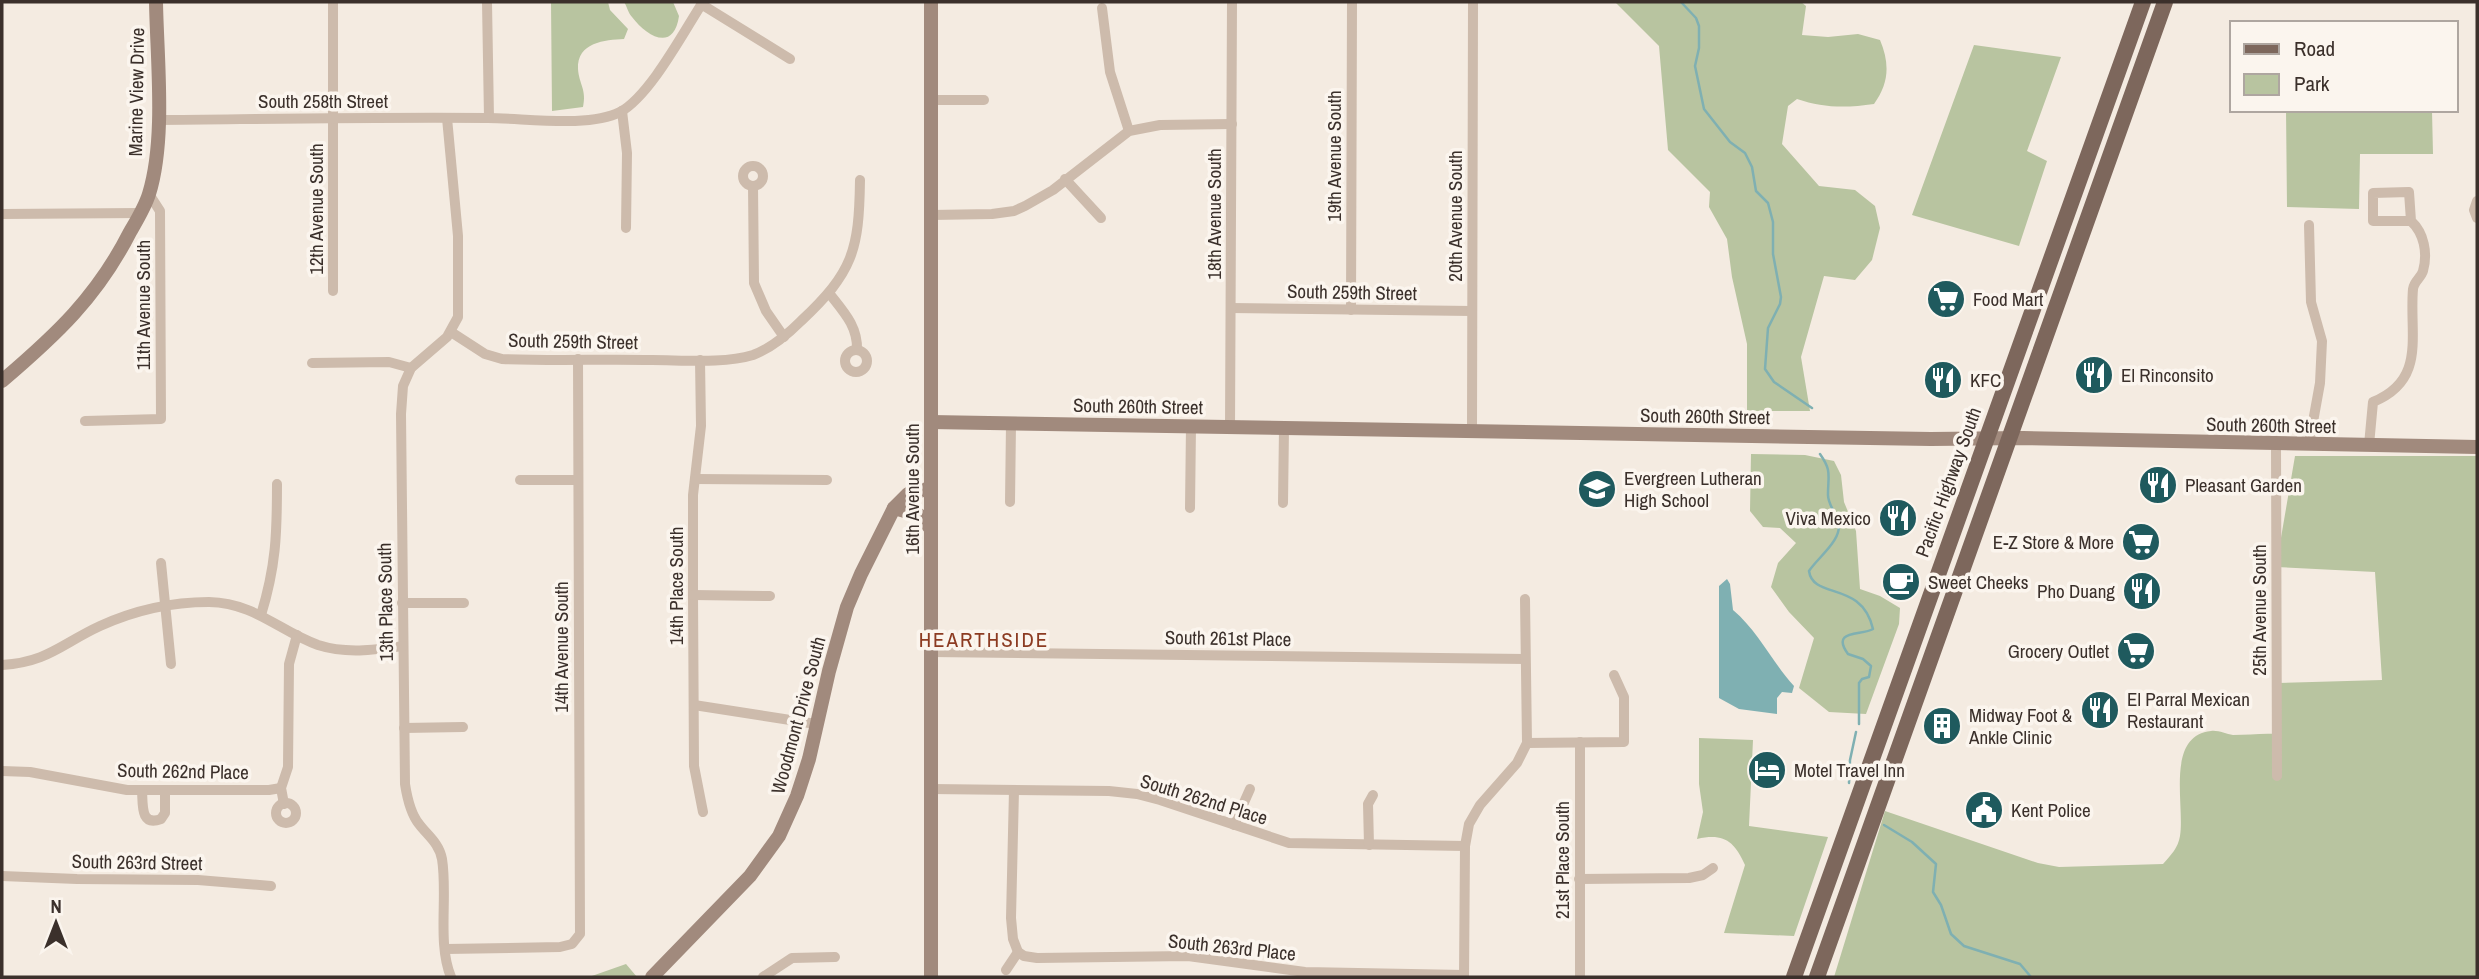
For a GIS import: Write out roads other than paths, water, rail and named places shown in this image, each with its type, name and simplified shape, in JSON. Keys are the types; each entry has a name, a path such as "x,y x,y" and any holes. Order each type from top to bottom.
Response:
{"main road":[{"name":"Marine View Drive","path":"2,381 72,319 106,274 149,194 157,149 156,2"},
{"name":"16th Avenue South","path":"931,2 931,977"},
{"name":"Pacific Highway South","path":"1794,977 2143,2"},
{"path":"1817,977 2165,2"},
{"name":"South 260th Street","path":"931,422 2477,447"},
{"path":"931,488 908,494 894,508 919,515 931,528"},
{"name":"Woodmont Drive South","path":"652,977 750,876 785,826 809,760 847,607 894,508"}],"street":[{"name":"12th Avenue South","path":"333,2 333,290"},
{"path":"487,2 489,118 589,121 622,111 650,84 702,3 790,60"},
{"name":"18th Avenue South","path":"1230,427 1232,2"},
{"name":"19th Avenue South","path":"1351,310 1352,2"},
{"name":"20th Avenue South","path":"1472,431 1473,2"},
{"path":"1102,8 1110,72 1129,131"},
{"path":"931,100 984,100"},
{"path":"622,111 627,153 626,228"},
{"path":"312,363 389,362 411,368 452,332 458,310 458,236 447,118"},
{"name":"South 258th Street","path":"158,120 489,118"},
{"path":"931,215 1014,211 1035,201 1129,131 1160,125 1232,124"},
{"path":"1065,179 1101,218"},
{"name":"South 259th Street","path":"452,332 475,349 502,359 700,360 752,355 784,337 829,293 845,271 859,228 860,180"},
{"path":"753,186 754,283 766,311 784,337"},
{"name":"11th Avenue South","path":"85,421 161,419 160,211 149,194"},
{"path":"2477,201 2474,210 2477,218"},
{"path":"2,214 140,213"},
{"path":"2370,445 2373,402 2399,386 2410,368 2412,358 2413,285 2422,274 2424,242 2420,229 2411,221"},
{"path":"2309,225 2311,302 2322,341 2320,383 2309,444"},
{"path":"458,236 471,236"},
{"path":"829,293 855,328 858,350"},
{"name":"South 259th Street","path":"1231,308 1472,312"},
{"name":"14th Avenue South","path":"446,949 560,947 572,944 580,934 578,359"},
{"name":"14th Place South","path":"700,360 701,426 695,480 693,595 696,782 703,812"},
{"name":"13th Place South","path":"411,368 402,390 401,414 405,784 418,823 434,841 442,860 446,949 451,977"},
{"path":"1010,502 1011,424"},
{"path":"1191,426 1191,508"},
{"path":"1283,503 1284,428"},
{"name":"25th Avenue South","path":"2276,444 2277,776"},
{"path":"520,480 578,480"},
{"path":"695,480 827,480"},
{"path":"261,615 275,564 277,484"},
{"path":"161,563 172,664"},
{"path":"693,595 770,596"},
{"path":"1464,976 1465,846 1469,824 1474,812 1517,763 1527,743 1525,599"},
{"path":"2,666 38,660 124,616 165,606 211,602 239,607 261,615 317,645 368,651 402,646"},
{"path":"402,603 464,603"},
{"path":"284,804 281,788 288,767 289,664 297,635"},
{"name":"South 261st Place","path":"931,652 1525,659"},
{"path":"1527,743 1624,742 1625,697 1614,675"},
{"path":"694,705 816,724"},
{"path":"404,728 463,727"},
{"name":"21st Place South","path":"1580,742 1580,977"},
{"name":"South 262nd Place","path":"2,771 30,772 108,788 281,788"},
{"name":"South 262nd Place","path":"931,789 1136,794 1289,843 1465,846"},
{"path":"1234,825 1250,789"},
{"path":"142,790 143,814 147,820 154,822 161,819 165,813 165,790"},
{"path":"1006,970 1018,952 1013,939 1011,918 1014,790"},
{"path":"1369,845 1368,804 1373,795"},
{"path":"1580,879 1689,878 1703,875 1713,868"},
{"name":"South 263rd Street","path":"2,876 198,880 271,886"},
{"name":"South 263rd Place","path":"1018,952 1037,958 1188,956 1305,972 1464,976"},
{"path":"763,977 792,958 835,957"}],"water":[{"path":"1727,579 1733,610 1750,627 1794,686 1792,693 1782,692 1777,698 1777,714 1739,709 1719,698 1719,586"}],"waterway":[{"path":"1681,2 1696,18 1699,26 1699,48 1695,66 1704,109 1730,142 1745,153 1752,167 1756,191 1768,203 1773,222 1773,254 1781,297 1768,328 1765,369 1774,382 1812,408"},
{"path":"1820,454 1828,469 1828,498 1839,528 1834,541 1809,571 1812,580 1819,585 1859,603 1873,629 1850,635 1843,641 1848,654 1863,659 1871,666 1869,677 1859,683 1859,724"},
{"path":"1849,783 1850,760 1856,732"},
{"path":"1884,825 1912,842 1936,864 1933,892 1941,905 1951,934 1964,946 2020,964 2031,977"}],"place":[{"name":"Food Mart","path":"1946,299"},
{"name":"El Rinconsito","path":"2094,375"},
{"name":"KFC","path":"1943,380"},
{"name":"Pleasant Garden","path":"2158,485"},
{"name":"Evergreen Lutheran High School","path":"1597,489"},
{"name":"Viva Mexico","path":"1898,518"},
{"name":"E-Z Store & More","path":"2141,542"},
{"name":"Sweet Cheeks","path":"1901,582"},
{"name":"Pho Duang","path":"2142,591"},
{"name":"Grocery Outlet","path":"2136,651"},
{"name":"El Parral Mexican Restaurant","path":"2100,710"},
{"name":"Midway Foot & Ankle Clinic","path":"1942,726"},
{"name":"Motel Travel Inn","path":"1767,770"},
{"name":"Kent Police","path":"1984,810"}],"district":[{"name":"HEARTHSIDE","path":"984,640"}]}
